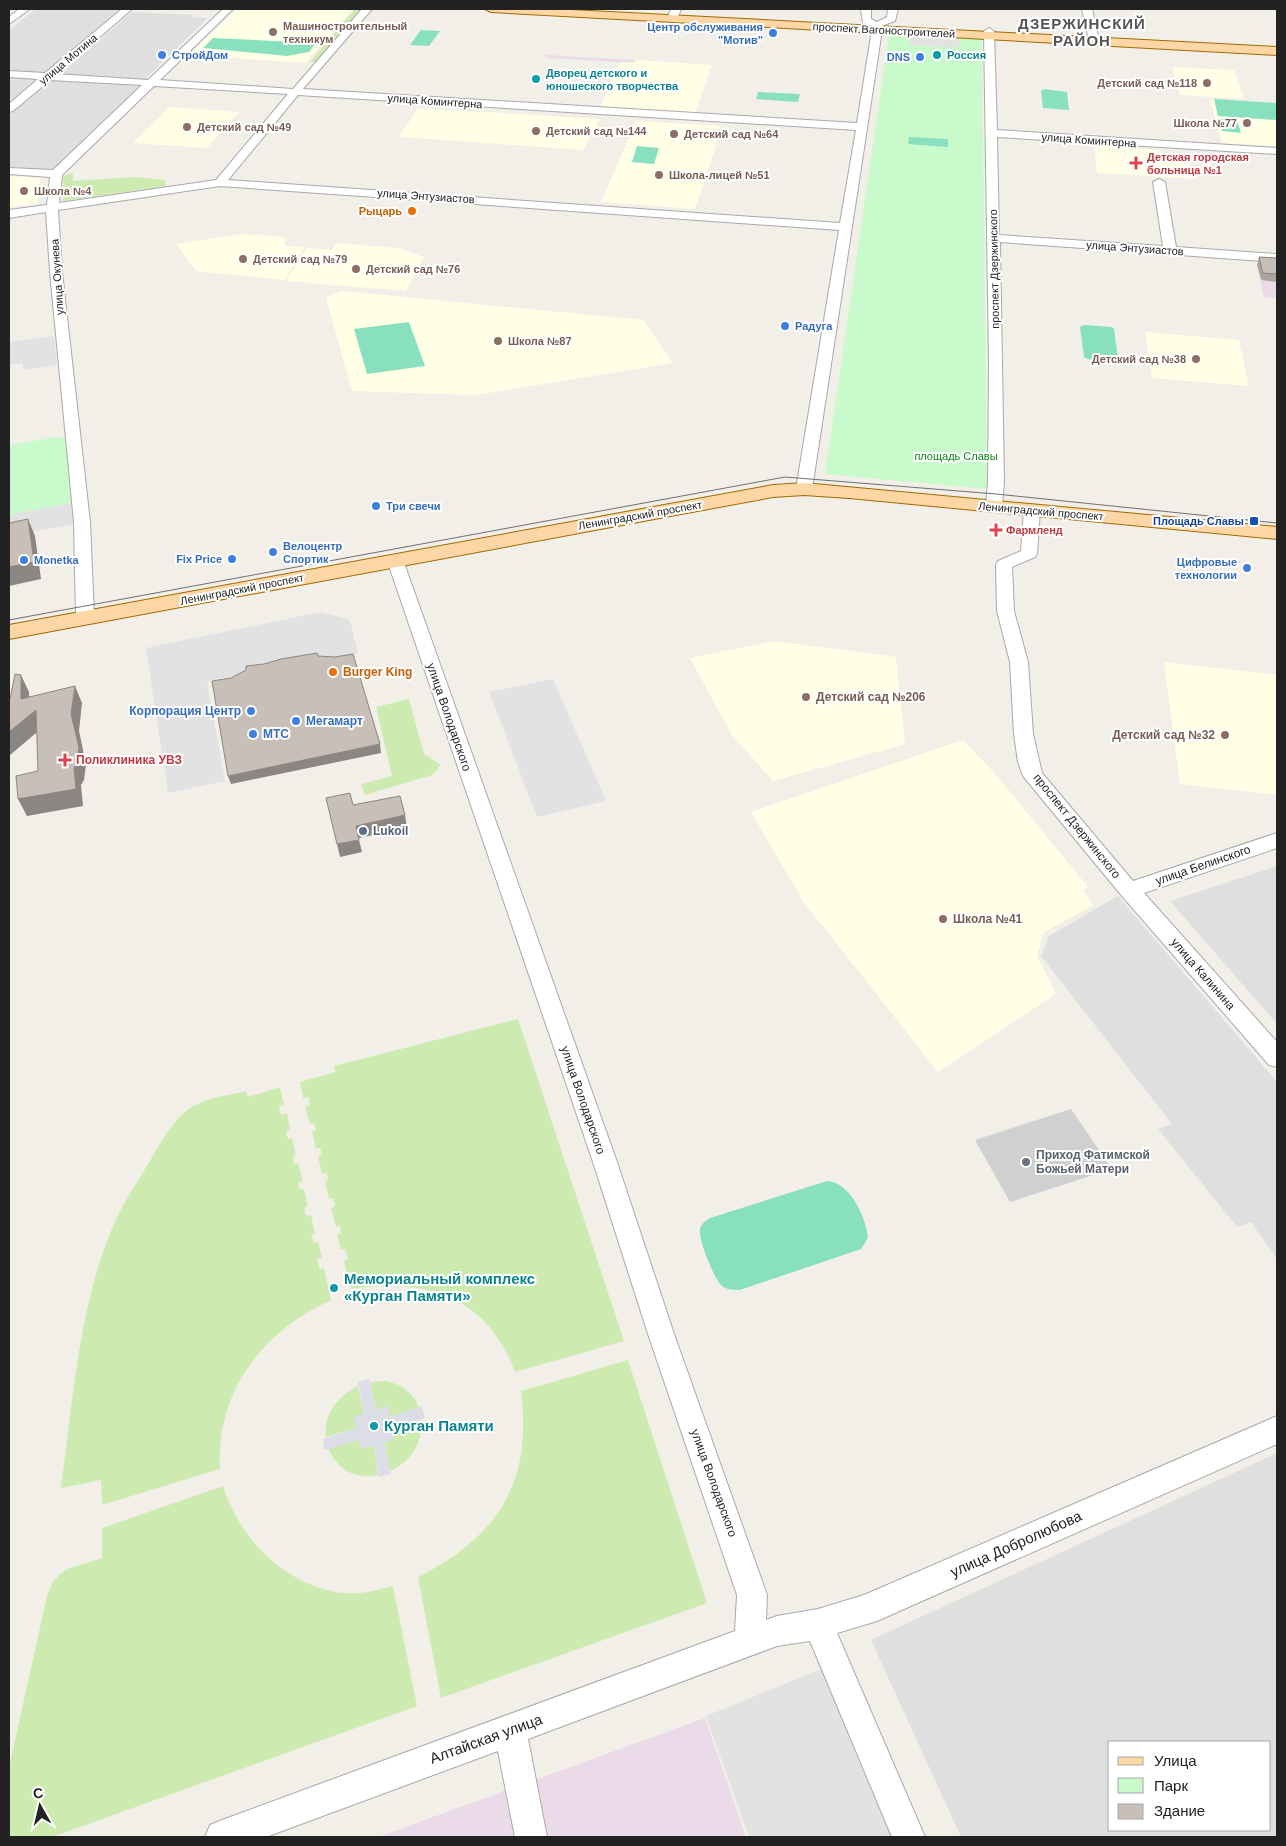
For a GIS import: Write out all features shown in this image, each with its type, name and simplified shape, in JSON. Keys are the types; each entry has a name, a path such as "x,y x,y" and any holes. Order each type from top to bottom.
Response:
{"main road":[{"name":"проспект Вагоностроителей","path":"492,9 674,14"},
{"name":"проспект Вагоностроителей","path":"590,9 877,28 1277,46"},
{"name":"проспект Вагоностроителей","path":"1093,38 1277,51"},
{"name":"Ленинградский проспект","path":"9,632 772,490 804,489 1277,532"}],"street":[{"path":"9,21 25,9"},
{"name":"улица Мотина","path":"9,109 127,9"},
{"path":"9,171 56,174 228,9"},
{"path":"220,183 367,9"},
{"path":"866,9 866,21 877,28"},
{"path":"804,489 877,28 892,19 893,9"},
{"path":"1087,9 1093,38"},
{"name":"проспект Дзержинского","path":"989,33 996,454 994,507"},
{"name":"улица Коминтерна","path":"9,74 861,127"},
{"name":"улица Коминтерна","path":"991,133 1277,151"},
{"name":"улица Окунева","path":"56,174 53,207 59,311 82,522 85,617"},
{"path":"1159,182 1170,251"},
{"name":"улица Энтузиастов","path":"9,214 220,183 846,227"},
{"name":"улица Энтузиастов","path":"993,238 1277,258"},
{"name":"проспект Дзержинского","path":"1032,510 1029,554 1004,565 1004,602 1008,626 1019,660 1027,762 1034,776 1129,890"},
{"name":"улица Володарского","path":"395,560 605,1162 661,1334 736,1546 752,1595 750,1642"},
{"name":"улица Белинского","path":"1129,890 1277,840"},
{"name":"улица Калинина","path":"1129,890 1277,1058"},
{"name":"улица Добролюбова","path":"750,1642 777,1631 818,1624 866,1610 1277,1430"},
{"path":"818,1624 909,1837"},
{"name":"Алтайская улица","path":"222,1837 750,1642"},
{"path":"510,1731 531,1837"}],"shaded area":[{"path":"36,9 120,9 46,73 9,71 9,30"},
{"name":"Машиностроительный техникум","path":"237,9 353,9 305,63 189,55"},
{"path":"132,12 194,15 192,17 208,18 145,79 60,74"},
{"path":"910,36 959,39 959,48 909,45"},
{"path":"547,55 635,60 634,63 545,58"},
{"path":"637,60 712,65 695,114 600,108 620,62 635,63"},
{"name":"Детский сад №118","path":"1172,67 1234,70 1244,99 1180,95"},
{"path":"9,78 36,79 9,103"},
{"path":"49,80 140,85 53,170 9,167 9,115"},
{"name":"Школа №77","path":"1210,99 1277,103 1277,146 1222,143"},
{"name":"Детский сад №49","path":"170,107 239,112 207,148 133,143"},
{"name":"Детский сад №144","path":"418,109 600,119 583,150 399,136"},
{"name":"Школа-лицей №51","path":"636,121 720,126 715,149 695,209 601,202"},
{"name":"Детская городская больница №1","path":"1094,146 1160,150 1164,162 1190,164 1195,179 1097,173"},
{"name":"Школа №4","path":"9,176 40,178 38,203 9,207"},
{"name":"Детский сад №79","path":"242,234 285,237 285,246 305,247 285,280 196,271 176,244"},
{"name":"Детский сад №76","path":"336,243 398,248 424,257 406,291 286,281 307,248 332,250"},
{"path":"1260,280 1277,282 1277,298 1264,297"},
{"name":"Школа №87","path":"342,291 643,320 673,363 476,395 352,391 326,297"},
{"name":"Детский сад №38","path":"1145,332 1239,340 1249,386 1152,378"},
{"path":"54,336 57,365 23,370 23,363 9,365 9,342"},
{"path":"73,503 76,524 9,536 9,517 12,514"},
{"path":"321,612 350,620 358,653 207,681 225,781 168,793 146,648"},
{"name":"Детский сад №206","path":"775,641 896,657 905,744 773,781 732,735 690,658"},
{"name":"Детский сад №32","path":"1164,662 1277,675 1277,795 1180,784"},
{"path":"553,679 606,801 537,817 489,692"},
{"name":"Школа №41","path":"963,740 997,776 1088,887 1083,890 1093,905 1044,932 1037,955 1056,994 938,1072 803,901 751,812"},
{"path":"1277,866 1277,1024 1170,901"},
{"path":"1118,896 1277,1082 1277,1259 1251,1222 1237,1227 1158,1129 1172,1124 1041,956 1049,936"},
{"path":"1071,1109 1112,1169 1010,1202 975,1140"},
{"path":"369,1379 376,1410 388,1406 390,1417 422,1406 425,1418 392,1429 394,1439 384,1442 391,1474 379,1477 374,1446 361,1449 359,1440 324,1450 323,1439 356,1428 354,1417 364,1413 358,1382"},
{"path":"1277,1453 1277,1837 961,1837 871,1640"},
{"path":"822,1669 895,1837 749,1837 706,1716"},
{"path":"705,1718 746,1837 378,1837"}],"green space":[{"path":"355,9 362,9 316,62 310,62"},
{"path":"421,30 440,31 429,46 410,45"},
{"name":"площадь Славы","path":"889,35 982,39 987,489 825,474"},
{"path":"213,38 316,43 309,52 287,56 203,48"},
{"path":"1044,89 1067,92 1069,110 1043,108 1041,91"},
{"path":"758,92 800,94 798,102 756,99"},
{"path":"1214,99 1277,103 1277,120 1218,116"},
{"path":"1218,119 1237,120 1241,133 1222,131"},
{"path":"909,137 948,139 948,147 908,144"},
{"path":"637,146 659,148 654,164 632,162"},
{"path":"70,173 73,174 73,181 136,177 165,180 166,186 63,201 63,177"},
{"path":"409,322 425,366 367,374 354,329"},
{"path":"1084,325 1111,327 1114,329 1118,359 1100,361 1084,357 1080,327"},
{"path":"58,437 66,438 73,503 12,514 9,517 9,445"},
{"path":"409,699 424,754 441,765 432,775 365,795 361,784 392,776 376,707"},
{"path":"518,1019 624,1341 515,1372 503,1346 488,1325 471,1309 451,1298 429,1290 405,1287 379,1286 351,1289 344,1261 348,1259 345,1249 341,1250 337,1235 341,1233 340,1225 336,1227 331,1208 335,1206 333,1198 329,1199 325,1181 328,1180 327,1173 322,1174 318,1156 322,1155 320,1148 316,1148 312,1132 316,1130 314,1123 310,1124 305,1107 310,1105 309,1097 303,1098 300,1082 335,1072 334,1066"},
{"path":"280,1087 284,1105 279,1107 281,1115 287,1113 290,1130 286,1132 288,1139 292,1138 296,1156 293,1157 294,1164 298,1163 303,1181 298,1183 300,1189 304,1189 308,1206 304,1208 306,1216 311,1215 315,1234 311,1235 314,1243 318,1242 322,1257 317,1259 320,1269 324,1268 331,1300 306,1313 284,1329 248,1367 235,1390 226,1414 221,1441 220,1469 102,1505 101,1480 61,1488 73,1390 91,1293 100,1262 123,1205 165,1136 191,1107 214,1098 246,1091 248,1097"},
{"path":"827,1181 843,1187 850,1194 860,1211 868,1238 861,1249 740,1290 728,1289 721,1285 714,1275 704,1249 700,1234 703,1224 710,1218"},
{"path":"628,1360 707,1603 441,1698 418,1577 470,1544 489,1525 504,1503 515,1479 521,1453 523,1423 521,1391"},
{"path":"387,1381 407,1390 419,1408 390,1417 376,1410 370,1382"},
{"path":"358,1386 364,1414 356,1428 326,1437 327,1421 333,1407 338,1400"},
{"path":"421,1420 420,1436 414,1450 404,1463 390,1471 384,1442 394,1439 392,1429"},
{"path":"359,1440 374,1446 378,1475 362,1476 348,1472 332,1456 328,1448"},
{"path":"223,1486 241,1525 253,1542 268,1557 303,1581 323,1589 344,1593 362,1593 393,1586 417,1706 52,1837 9,1837 9,1767 47,1596 52,1583 67,1569 102,1558 102,1528"}],"building":[{"path":"1259,257 1277,258 1277,274 1263,273"},
{"path":"28,519 34,562 9,567 9,523"},
{"name":"Мегамарт","path":"317,653 318,656 335,657 353,654 380,744 228,776 212,681 231,678 246,670 246,666"},
{"path":"15,674 21,675 21,699 75,686 71,714 79,747 77,763 74,768 76,789 18,799 16,776 38,771 36,710 9,732 9,700"},
{"path":"350,793 353,805 400,796 405,815 356,826 359,840 337,844 326,798"}],"tram line":[{"path":"9,620 785,477 996,494 1277,523"}],"place":[{"name":"Машиностроительный техникум","path":"273,32"},
{"name":"Центр обслуживания \"Мотив\"","path":"773,33"},
{"name":"СтройДом","path":"162,55"},
{"name":"Россия","path":"937,55"},
{"name":"DNS","path":"920,57"},
{"name":"Дворец детского и юношеского творчества","path":"536,79"},
{"name":"Детский сад №118","path":"1207,83"},
{"name":"Школа №77","path":"1247,123"},
{"name":"Детский сад №49","path":"187,127"},
{"name":"Детский сад №144","path":"536,131"},
{"name":"Детский сад №64","path":"674,134"},
{"name":"Детская городская больница №1","path":"1136,163"},
{"name":"Школа-лицей №51","path":"659,175"},
{"name":"Школа №4","path":"24,191"},
{"name":"Рыцарь","path":"412,211"},
{"name":"Детский сад №79","path":"243,259"},
{"name":"Детский сад №76","path":"356,269"},
{"name":"Радуга","path":"785,326"},
{"name":"Школа №87","path":"498,341"},
{"name":"Детский сад №38","path":"1196,359"},
{"name":"Три свечи","path":"376,506"},
{"name":"Площадь Славы","path":"1254,521"},
{"name":"Фармленд","path":"996,530"},
{"name":"Велоцентр Спортик","path":"273,552"},
{"name":"Fix Price","path":"232,559"},
{"name":"Monetka","path":"24,560"},
{"name":"Цифровые технологии","path":"1247,568"},
{"name":"Burger King","path":"333,672"},
{"name":"Детский сад №206","path":"806,697"},
{"name":"Корпорация Центр","path":"251,711"},
{"name":"Мегамарт","path":"296,721"},
{"name":"МТС","path":"253,734"},
{"name":"Детский сад №32","path":"1225,735"},
{"name":"Поликлиника УВЗ","path":"65,760"},
{"name":"Lukoil","path":"363,831"},
{"name":"Школа №41","path":"943,919"},
{"name":"Приход Фатимской Божьей Матери","path":"1026,1162"},
{"name":"Мемориальный комплекс «Курган Памяти»","path":"334,1288"},
{"name":"Курган Памяти","path":"374,1426"}],"district":[{"name":"ДЗЕРЖИНСКИЙ РАЙОН","path":"1082,32"}]}
